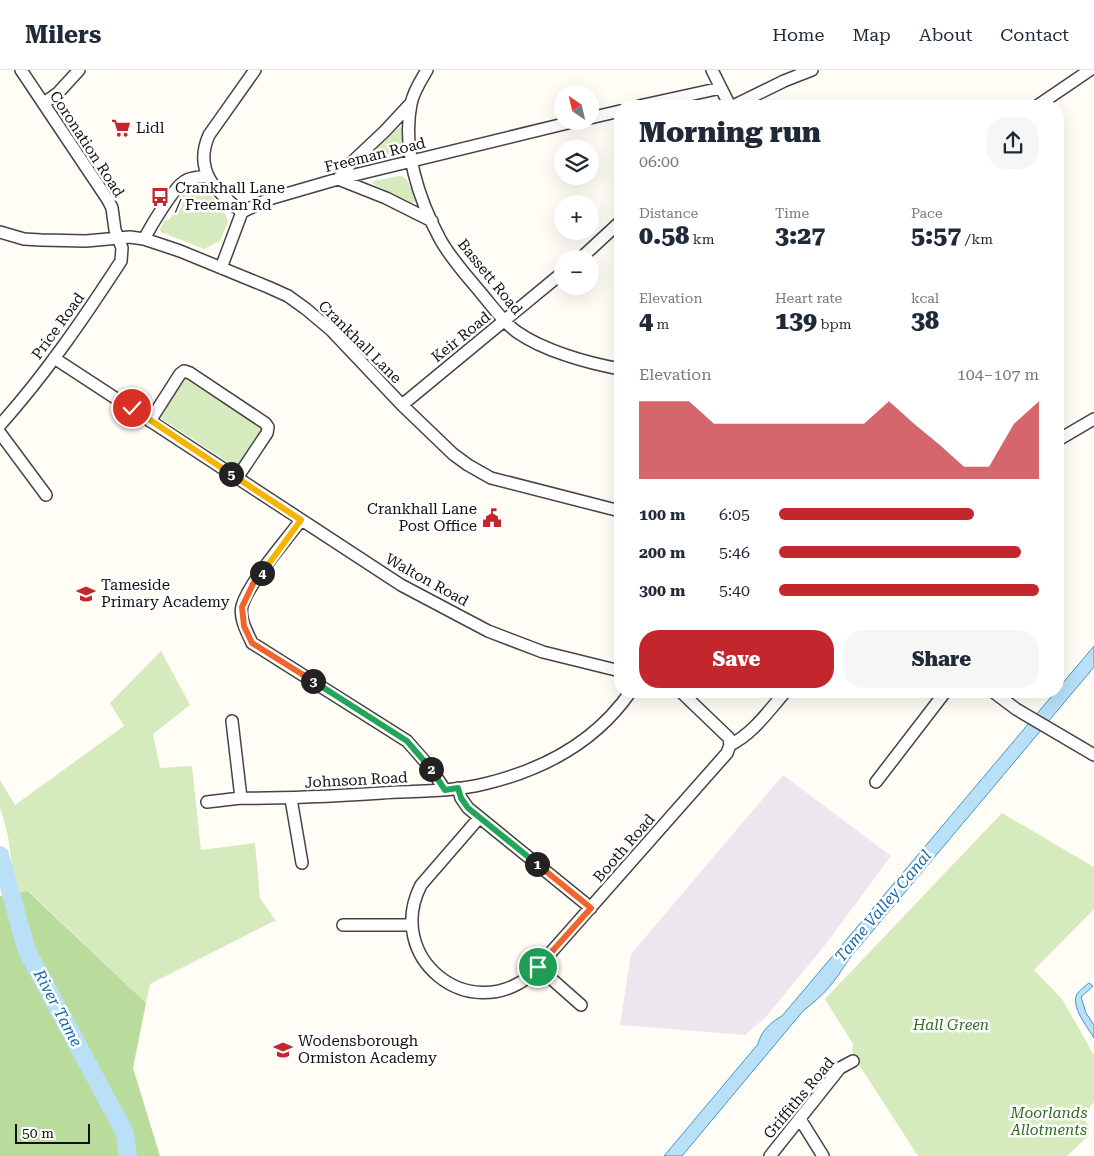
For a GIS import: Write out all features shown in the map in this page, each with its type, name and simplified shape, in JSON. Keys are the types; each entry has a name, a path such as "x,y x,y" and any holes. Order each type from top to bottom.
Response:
{"street":[{"name":"Coronation Road","path":"21,70 108,200 118,238"},
{"path":"44,103 64,88 79,70"},
{"path":"221,268 242,212 216,188 208,176 203,154 209,135 255,70"},
{"name":"Bassett Road","path":"427,70 411,103 409,130 413,172 432,221 452,257 516,332 554,350 598,365 614,368"},
{"path":"712,70 728,100"},
{"path":"744,100 812,70"},
{"path":"1046,100 1090,70"},
{"path":"666,100 721,88"},
{"name":"Bassett Road","path":"338,179 352,162 411,103"},
{"path":"599,116 614,112"},
{"name":"Freeman Road","path":"242,212 269,199 338,179 554,126"},
{"path":"144,239 175,191 183,182 188,179 208,176"},
{"path":"338,179 386,198 432,221"},
{"path":"590,250 614,228"},
{"name":"Crankhall Lane","path":"0,232 24,239 41,240 144,239 180,251 275,290 288,296 331,330 402,405 453,454 486,476 614,509"},
{"name":"Price Road","path":"0,426 54,358 121,261 122,248 118,238"},
{"name":"Keir Road","path":"402,405 554,280"},
{"name":"Walton Road","path":"54,358 401,585 488,631 544,652 614,670"},
{"path":"150,421 180,374 184,371 190,373 265,423 268,427 267,433 237,478"},
{"path":"1064,436 1094,419"},
{"path":"0,434 46,495"},
{"path":"301,520 253,584 242,607 244,626 252,643 407,741 429,766 445,790"},
{"name":"Johnson Road","path":"207,802 241,798 291,799 445,790 482,785 513,776 560,757 601,726 627,698"},
{"path":"687,698 726,734 730,745"},
{"name":"Booth Road","path":"479,818 421,885 416,896 412,925 415,944 428,966 438,977 458,989 471,992 500,991 522,982 538,967 724,757 730,745 740,740 751,730 780,698"},
{"path":"876,782 941,698"},
{"path":"1001,698 1016,709 1094,755"},
{"path":"232,721 241,798"},
{"path":"458,788 464,803 479,818 591,908"},
{"name":"Johnson Road","path":"291,799 302,863"},
{"path":"343,925 412,925"},
{"path":"538,967 581,1004"},
{"name":"Griffiths Road","path":"770,1156 840,1068 853,1060"},
{"path":"800,1119 823,1156"}],"shaded area":[{"path":"783,775 891,856 825,945 766,1017 745,1035 620,1025 631,954"}],"green space":[{"path":"401,126 404,145 401,151 368,160 367,158"},
{"path":"400,176 406,179 410,186 415,201 413,203 373,184 373,181"},
{"path":"197,187 208,193 217,202 224,211 228,222 220,241 204,249 161,232 160,229 165,220 169,220 174,213 172,211 182,196 192,188"},
{"path":"185,375 265,428 238,467 162,419 159,415"},
{"path":"161,651 190,705 153,734 160,768 192,766 201,850 255,843 260,898 276,921 150,984 146,1003 29,891 16,893 8,836 0,807 0,780 15,805 124,726 110,703"},
{"name":"Hall Green","path":"1002,813 1094,867 1094,909 1034,970 1062,999 1094,1055 1094,1101 1084,1118 1089,1126 1089,1135 1067,1156 918,1156 856,1060 852,1051 853,1044 825,999"},
{"path":"28,891 146,1003 133,1068 160,1156 0,1156 0,896"}],"water":[{"name":"Tame Valley Canal","path":"1094,646 1094,667 849,959 829,988 803,1011 682,1156 664,1156 758,1044 761,1035 767,1027 782,1016 1050,698 1064,698 1064,682"},
{"path":"1089,983 1093,986 1081,997 1086,1013 1094,1025 1094,1038 1078,1011 1075,999 1077,994"}],"waterway":[{"name":"River Tame","path":"0,855 27,951 125,1133 128,1156"}],"place":[{"name":"Lidl","path":"121,128"},
{"name":"Crankhall Lane / Freeman Rd","path":"160,197"},
{"name":"Crankhall Lane Post Office","path":"492,518"},
{"name":"Tameside Primary Academy","path":"86,594"},
{"name":"Wodensborough Ormiston Academy","path":"283,1050"}],"route":[{"path":"132,408 301,520 253,584 242,607 244,626 252,643 407,741 420,754 445,790 458,788 464,803 479,818 591,908 538,967"}],"park label":[{"name":"Moorlands Allotments","path":"1049,1122"}]}
